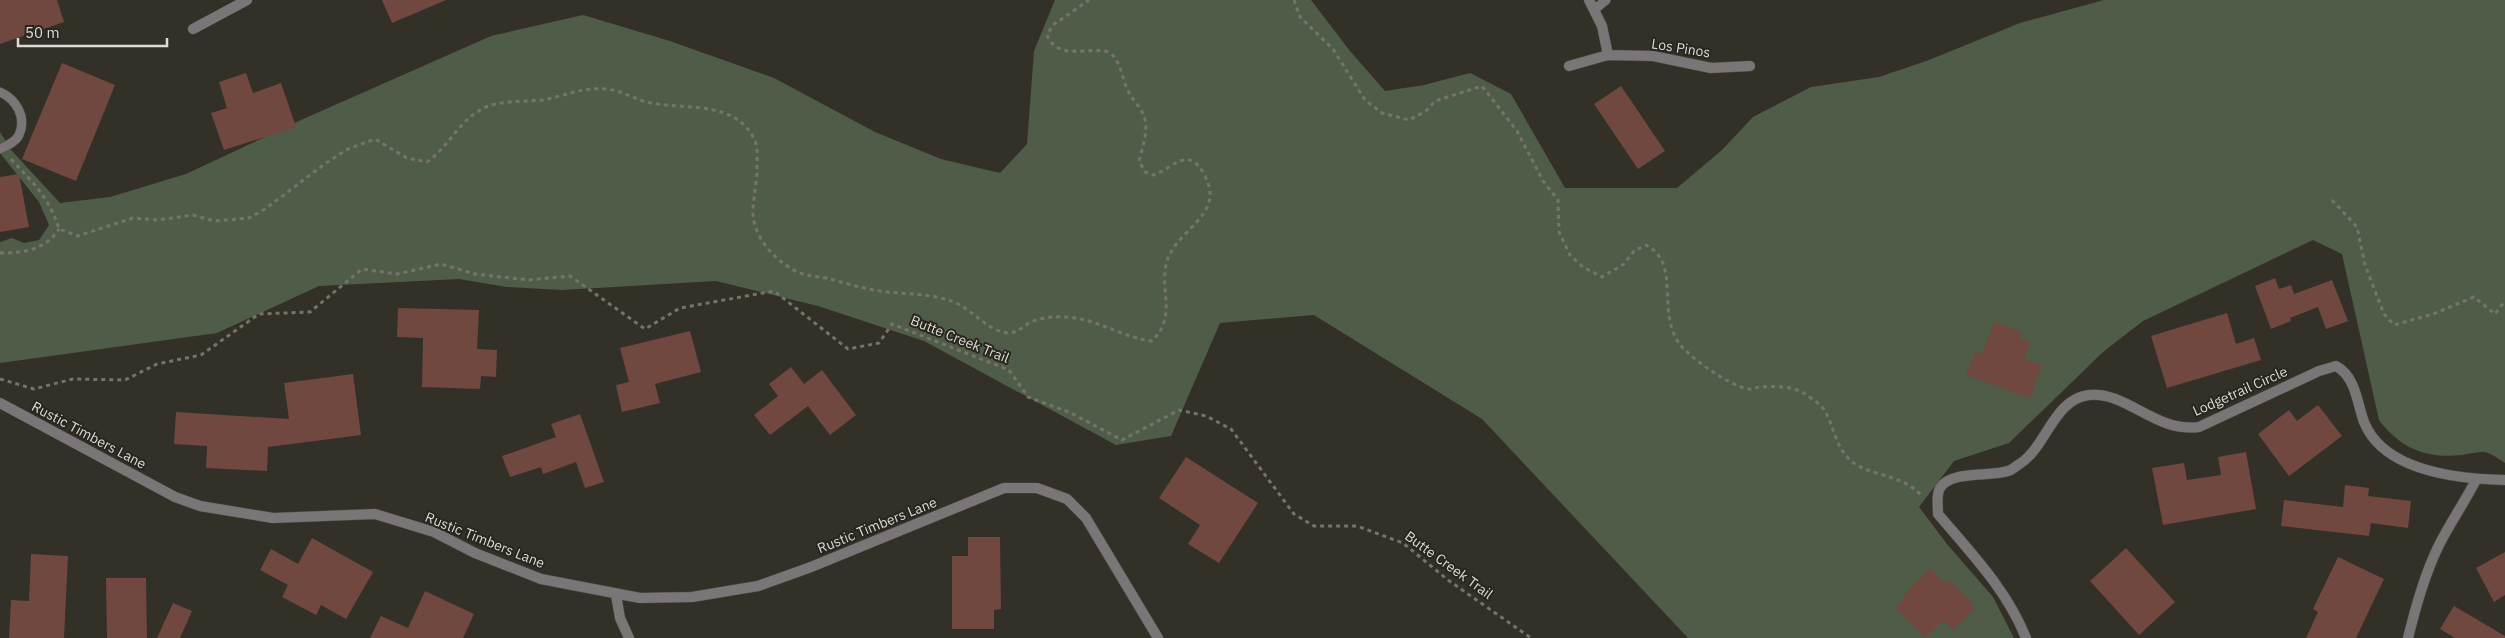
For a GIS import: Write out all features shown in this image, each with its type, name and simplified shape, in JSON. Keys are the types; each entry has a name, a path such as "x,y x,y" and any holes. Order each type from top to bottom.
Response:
{"street":[{"path":"193,30 247,0"},
{"path":"1589,0 1602,26 1608,55"},
{"name":"Los Pinos","path":"1569,66 1608,55 1653,56 1711,68 1750,66"},
{"name":"Lodgetrail Circle","path":"1938,514 1938,499 1941,487 1950,479 2008,472 2028,460 2053,422 2069,404 2087,395 2105,395 2161,423 2185,429 2199,427 2319,371 2336,366 2345,371 2352,382 2365,424 2375,441 2395,457 2423,469 2476,480 2505,480"},
{"name":"Rustic Timbers Lane","path":"0,403 175,497 200,506 273,518 375,514 434,532 475,553 541,579 616,595 640,598 692,598 758,586 811,567 1004,488 1037,488 1067,498 1086,518 1158,638"},
{"path":"2408,638 2418,600 2440,543 2476,480"},
{"path":"1938,514 2004,593 2017,616 2026,638"},
{"path":"616,595 620,618 629,638"}],"lane":[{"path":"1594,10 1606,0"},
{"path":"0,92 15,102 22,122 16,140 1,149"}],"path":[{"path":"59,229 78,236 133,218 158,220 193,215 214,221 249,218 265,209 326,162 366,141 375,139 407,158 417,162 427,162 434,157 458,128 474,114 485,108 502,102 546,99 587,89 619,90 650,103 690,105 715,110 742,124 756,143 757,175 752,210 760,239 770,252 790,269 803,275 874,290 931,295 956,302 997,330 1006,333 1017,332 1032,322 1046,317 1073,318 1095,322 1133,337 1152,340 1160,332 1165,319 1166,262 1174,245 1206,212 1210,203 1208,181 1201,167 1187,159 1178,160 1154,175 1145,172 1139,161 1144,140 1145,120 1138,104 1130,95 1116,59 1106,51 1085,52 1061,49 1049,41 1046,35 1053,26 1089,0"},
{"path":"1294,0 1300,17 1333,49 1365,100 1382,113 1409,120 1426,111 1435,101 1482,86 1517,131 1543,182 1558,200 1560,232 1570,255 1583,267 1602,277 1624,264 1634,252 1646,245 1656,250 1666,266 1670,327 1685,350 1725,379 1749,389 1761,386 1790,387 1805,394 1825,410 1838,445 1849,460 1868,471 1903,482 1916,490 1938,514"},
{"path":"1,149 43,193 53,209 59,229"},
{"path":"2332,200 2357,227 2365,265 2384,314 2394,325 2433,314 2474,297 2495,314 2505,301"},
{"path":"0,253 37,248 51,241 59,229"},
{"name":"Butte Creek Trail","path":"0,380 34,390 73,379 125,380 157,364 201,355 259,314 310,312 362,269 397,274 441,264 475,274 529,280 570,276 645,329 680,308 774,291 848,348 879,343 892,324 1009,370 1028,397 1071,413 1122,440 1179,410 1206,416 1232,429 1294,514 1314,526 1357,526 1403,542 1448,580 1531,638"}],"green space":[{"path":"1055,0 1311,0 1350,51 1385,91 1424,85 1470,73 1511,94 1565,188 1677,188 1722,150 1753,117 1811,87 1879,77 1929,60 2020,23 2104,0 2505,0 2505,463 2485,452 2448,456 2425,453 2405,444 2387,430 2379,420 2342,254 2313,240 2143,321 2103,352 2009,443 1954,461 1919,507 1947,544 1993,597 2014,638 1688,638 1482,419 1314,315 1220,323 1171,436 1116,445 924,341 818,306 716,281 562,290 507,287 459,279 319,286 217,333 0,363 0,242 12,238 24,243 39,240 49,225 39,202 0,153 0,132 12,151 60,203 110,197 186,174 301,120 491,36 583,15 670,41 774,78 875,132 941,159 1000,173 1027,144 1034,51"}],"building":[{"path":"0,0 57,0 64,22 0,44"},
{"path":"382,0 446,0 392,23"},
{"path":"62,63 115,85 76,181 22,159"},
{"path":"246,73 253,93 281,83 296,127 224,150 211,113 227,108 219,82"},
{"path":"1621,86 1665,151 1638,169 1594,104"},
{"path":"19,174 29,227 0,232 0,177"},
{"path":"2275,278 2279,289 2291,285 2294,294 2332,280 2348,321 2326,329 2318,307 2290,318 2291,321 2271,329 2255,286"},
{"path":"398,308 479,310 477,349 497,350 496,377 481,376 480,389 422,387 423,338 397,337"},
{"path":"2227,313 2236,344 2254,338 2261,360 2167,388 2151,336"},
{"path":"1994,322 2022,332 2018,337 2030,342 2024,359 2042,365 2030,398 1966,375 1975,352 1982,354"},
{"path":"690,331 701,372 655,384 660,403 622,412 616,385 629,382 620,348"},
{"path":"791,367 804,384 822,370 856,415 830,435 808,406 770,435 754,415 778,396 769,384"},
{"path":"353,374 361,435 268,447 267,471 206,468 207,446 174,444 176,412 289,419 284,383"},
{"path":"2318,405 2342,436 2289,476 2258,434 2289,410 2297,421"},
{"path":"580,414 604,482 585,488 576,462 543,474 541,467 510,477 502,456 556,437 551,424"},
{"path":"2246,452 2256,509 2163,525 2152,468 2184,463 2187,480 2221,475 2218,457"},
{"path":"1186,457 1258,503 1219,563 1188,544 1200,525 1159,498"},
{"path":"2345,485 2369,488 2368,496 2411,501 2408,528 2371,523 2369,536 2281,526 2284,500 2343,507"},
{"path":"968,537 1000,537 1001,609 994,610 994,629 952,629 952,556 968,556"},
{"path":"312,538 373,572 346,619 321,605 316,615 282,597 288,585 260,570 271,549 298,564"},
{"path":"2126,548 2175,602 2139,635 2090,581"},
{"path":"2505,552 2505,595 2494,602 2476,568"},
{"path":"31,554 68,556 64,638 9,638 11,600 29,601"},
{"path":"2338,557 2384,579 2356,638 2306,638 2318,612 2313,609"},
{"path":"1930,568 1946,584 1950,580 1972,602 1970,604 1975,608 1953,630 1943,621 1925,638 1895,608 1904,598 1903,596"},
{"path":"106,578 146,578 147,638 107,638"},
{"path":"425,591 474,614 463,638 370,638 381,616 408,628"},
{"path":"173,603 192,611 180,638 157,638"},
{"path":"2454,606 2505,636 2505,638 2455,638 2440,629"}]}
